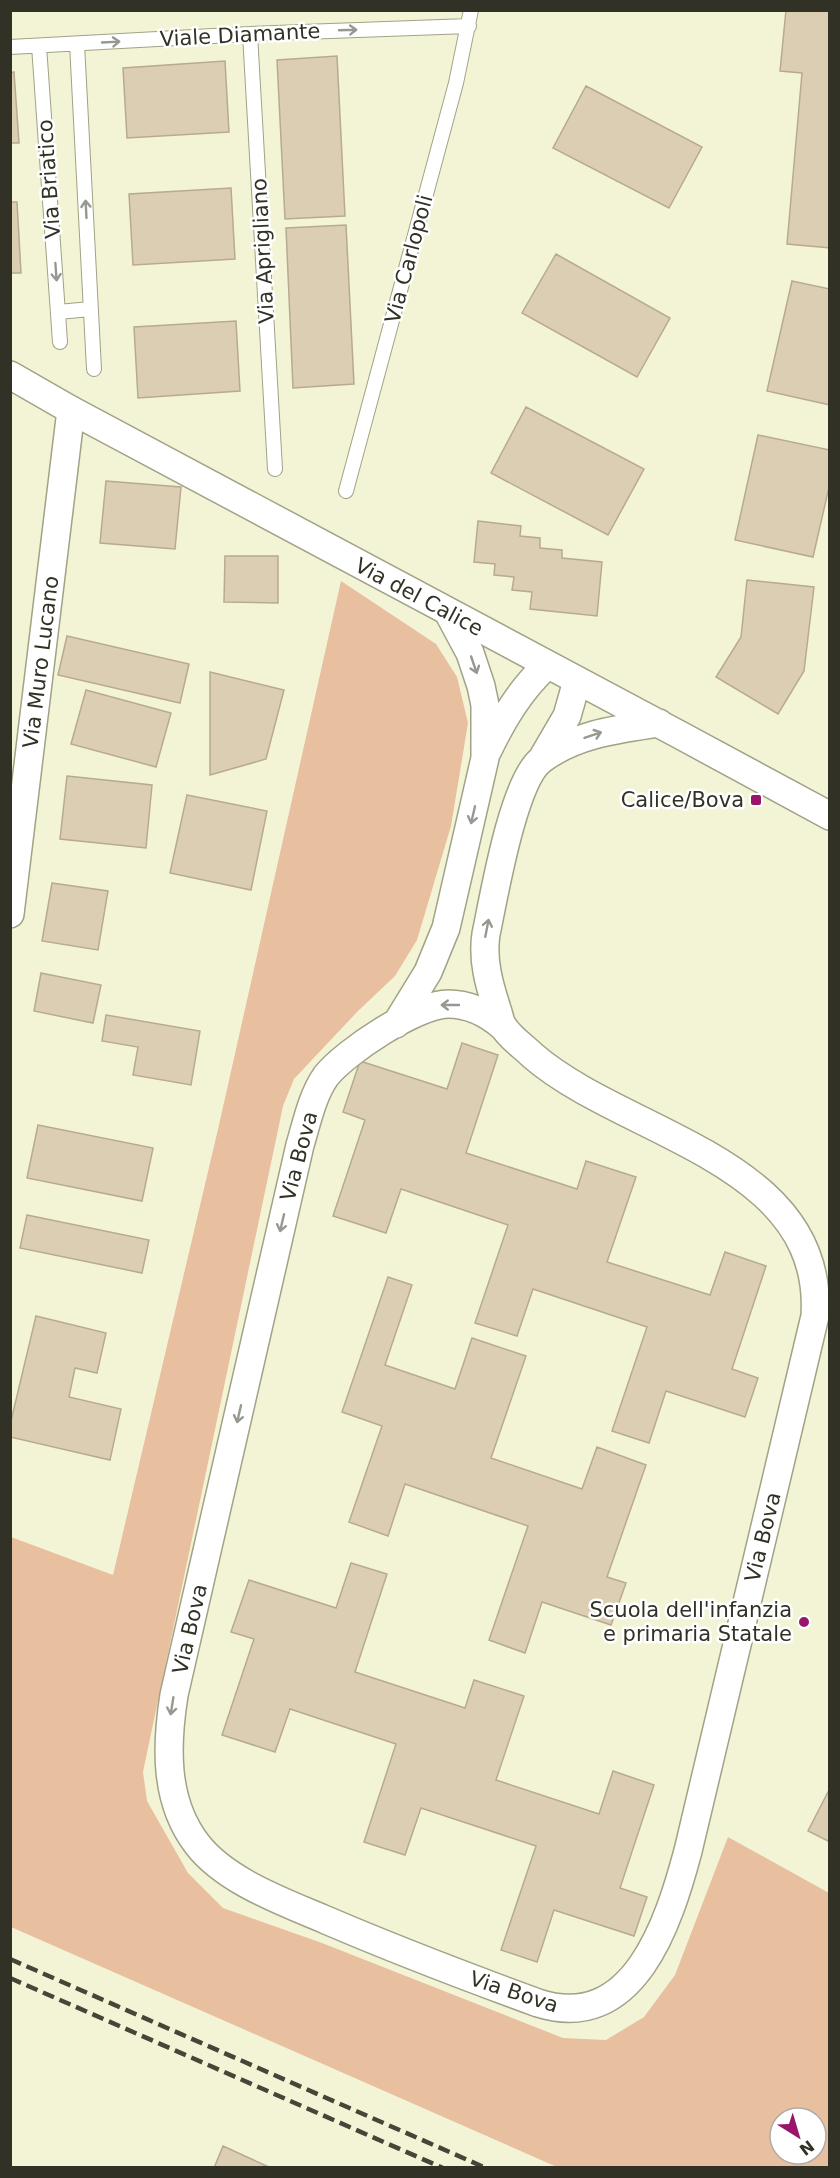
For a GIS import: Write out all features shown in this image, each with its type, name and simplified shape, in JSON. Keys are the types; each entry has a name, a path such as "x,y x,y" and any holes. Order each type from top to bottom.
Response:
{"street":[{"name":"Via del Calice","path":"10,375 71,410 830,816"},
{"name":"Via Muro Lucano","path":"10,914 71,410"},
{"name":"Via Bova","path":"448,612 470,653 481,686 484,705 485,758"},
{"name":"Via Bova","path":"396,1024 428,972 446,928 485,758 498,728 517,697 547,664"},
{"path":"502,1026 487,977 484,945 517,801 527,778 541,760 567,716 577,681"},
{"path":"541,760 564,747 596,734 659,723"},
{"name":"Via Bova","path":"447,1004 469,1007 480,1011 502,1026 543,1064 573,1084 666,1132 752,1184 771,1200 792,1226 811,1268 814,1287 814,1316 810,1340 678,1888 657,1941 635,1975 620,1991 602,2002 572,2010 538,2003 398,1951 288,1904 250,1885 219,1865 197,1845 172,1792 169,1736 174,1695 300,1145 314,1099 326,1076 347,1056 396,1024 428,1008 447,1004"}],"lane":[{"name":"Via Carlopoli","path":"346,491 456,83 471,10"},
{"name":"Viale Diamante","path":"10,48 250,34 469,26"},
{"name":"Via Aprigliano","path":"250,34 275,469"},
{"name":"Via Briatico","path":"77,44 94,369"},
{"name":"Via Briatico","path":"39,46 60,342"},
{"path":"58,312 91,309"}],"shaded area":[{"path":"341,581 436,644 457,677 468,723 451,826 417,940 395,976 357,1012 294,1079 283,1106 143,1772 147,1801 188,1873 223,1908 322,1943 563,2038 606,2040 644,2017 675,1975 728,1837 829,1893 829,2167 557,2167 11,1927 11,1537 113,1575 219,1125"}],"building":[{"path":"786,10 830,10 830,248 787,244 802,73 780,71"},
{"path":"337,56 345,216 285,219 277,60"},
{"path":"225,61 229,132 127,138 123,68"},
{"path":"14,72 19,143 10,143 10,73"},
{"path":"586,86 702,147 669,208 553,148"},
{"path":"231,188 235,259 133,265 129,194"},
{"path":"10,202 17,202 21,273 10,273"},
{"path":"346,225 354,384 293,388 286,228"},
{"path":"556,254 670,318 637,377 522,313"},
{"path":"792,281 830,289 830,405 767,391"},
{"path":"236,321 240,391 138,398 134,327"},
{"path":"526,407 644,469 608,535 491,473"},
{"path":"758,435 830,450 830,483 813,557 735,540"},
{"path":"106,481 181,487 175,549 100,543"},
{"path":"478,521 521,526 520,536 540,538 540,548 562,550 562,558 602,562 597,616 530,609 532,592 512,590 514,577 494,575 495,564 474,562"},
{"path":"225,556 278,556 278,603 224,602"},
{"path":"747,580 814,587 804,671 778,714 716,677 741,637"},
{"path":"67,636 189,664 180,703 58,675"},
{"path":"210,672 284,690 266,759 210,775"},
{"path":"86,690 171,713 156,767 71,744"},
{"path":"67,776 152,785 146,848 60,839"},
{"path":"187,795 267,811 251,890 170,873"},
{"path":"52,883 108,891 98,950 42,941"},
{"path":"41,973 101,985 93,1023 34,1011"},
{"path":"106,1015 200,1031 191,1085 133,1075 138,1047 102,1041"},
{"path":"462,1043 498,1055 466,1153 577,1189 586,1161 636,1177 607,1262 710,1295 725,1252 766,1266 732,1369 758,1378 745,1417 666,1391 649,1443 612,1431 647,1327 533,1289 517,1336 475,1323 508,1225 401,1189 386,1233 333,1216 365,1120 343,1112 360,1061 447,1089"},
{"path":"38,1125 153,1148 142,1201 27,1178"},
{"path":"27,1215 149,1240 142,1273 20,1248"},
{"path":"388,1277 412,1285 385,1365 455,1389 472,1338 526,1356 491,1458 582,1489 597,1447 646,1465 607,1577 626,1583 611,1625 542,1602 525,1653 489,1640 528,1526 405,1484 388,1536 349,1522 382,1426 342,1412"},
{"path":"36,1316 106,1333 97,1373 75,1368 69,1397 121,1409 110,1460 10,1437 10,1425"},
{"path":"351,1563 387,1574 355,1672 465,1708 474,1680 524,1696 496,1780 599,1814 613,1771 654,1785 620,1888 647,1897 634,1936 554,1910 537,1962 501,1950 536,1846 421,1808 405,1855 364,1842 396,1744 290,1709 275,1752 222,1735 254,1639 231,1632 249,1580 336,1608"},
{"path":"830,1788 830,1842 808,1831"},
{"path":"223,2146 271,2168 214,2168"}],"railway":[{"path":"10,1959 486,2168"},
{"path":"10,1978 443,2168"}],"place":[{"name":"Calice/Bova","path":"756,800"},
{"name":"Scuola dell'infanzia e primaria Statale","path":"804,1622"}]}
